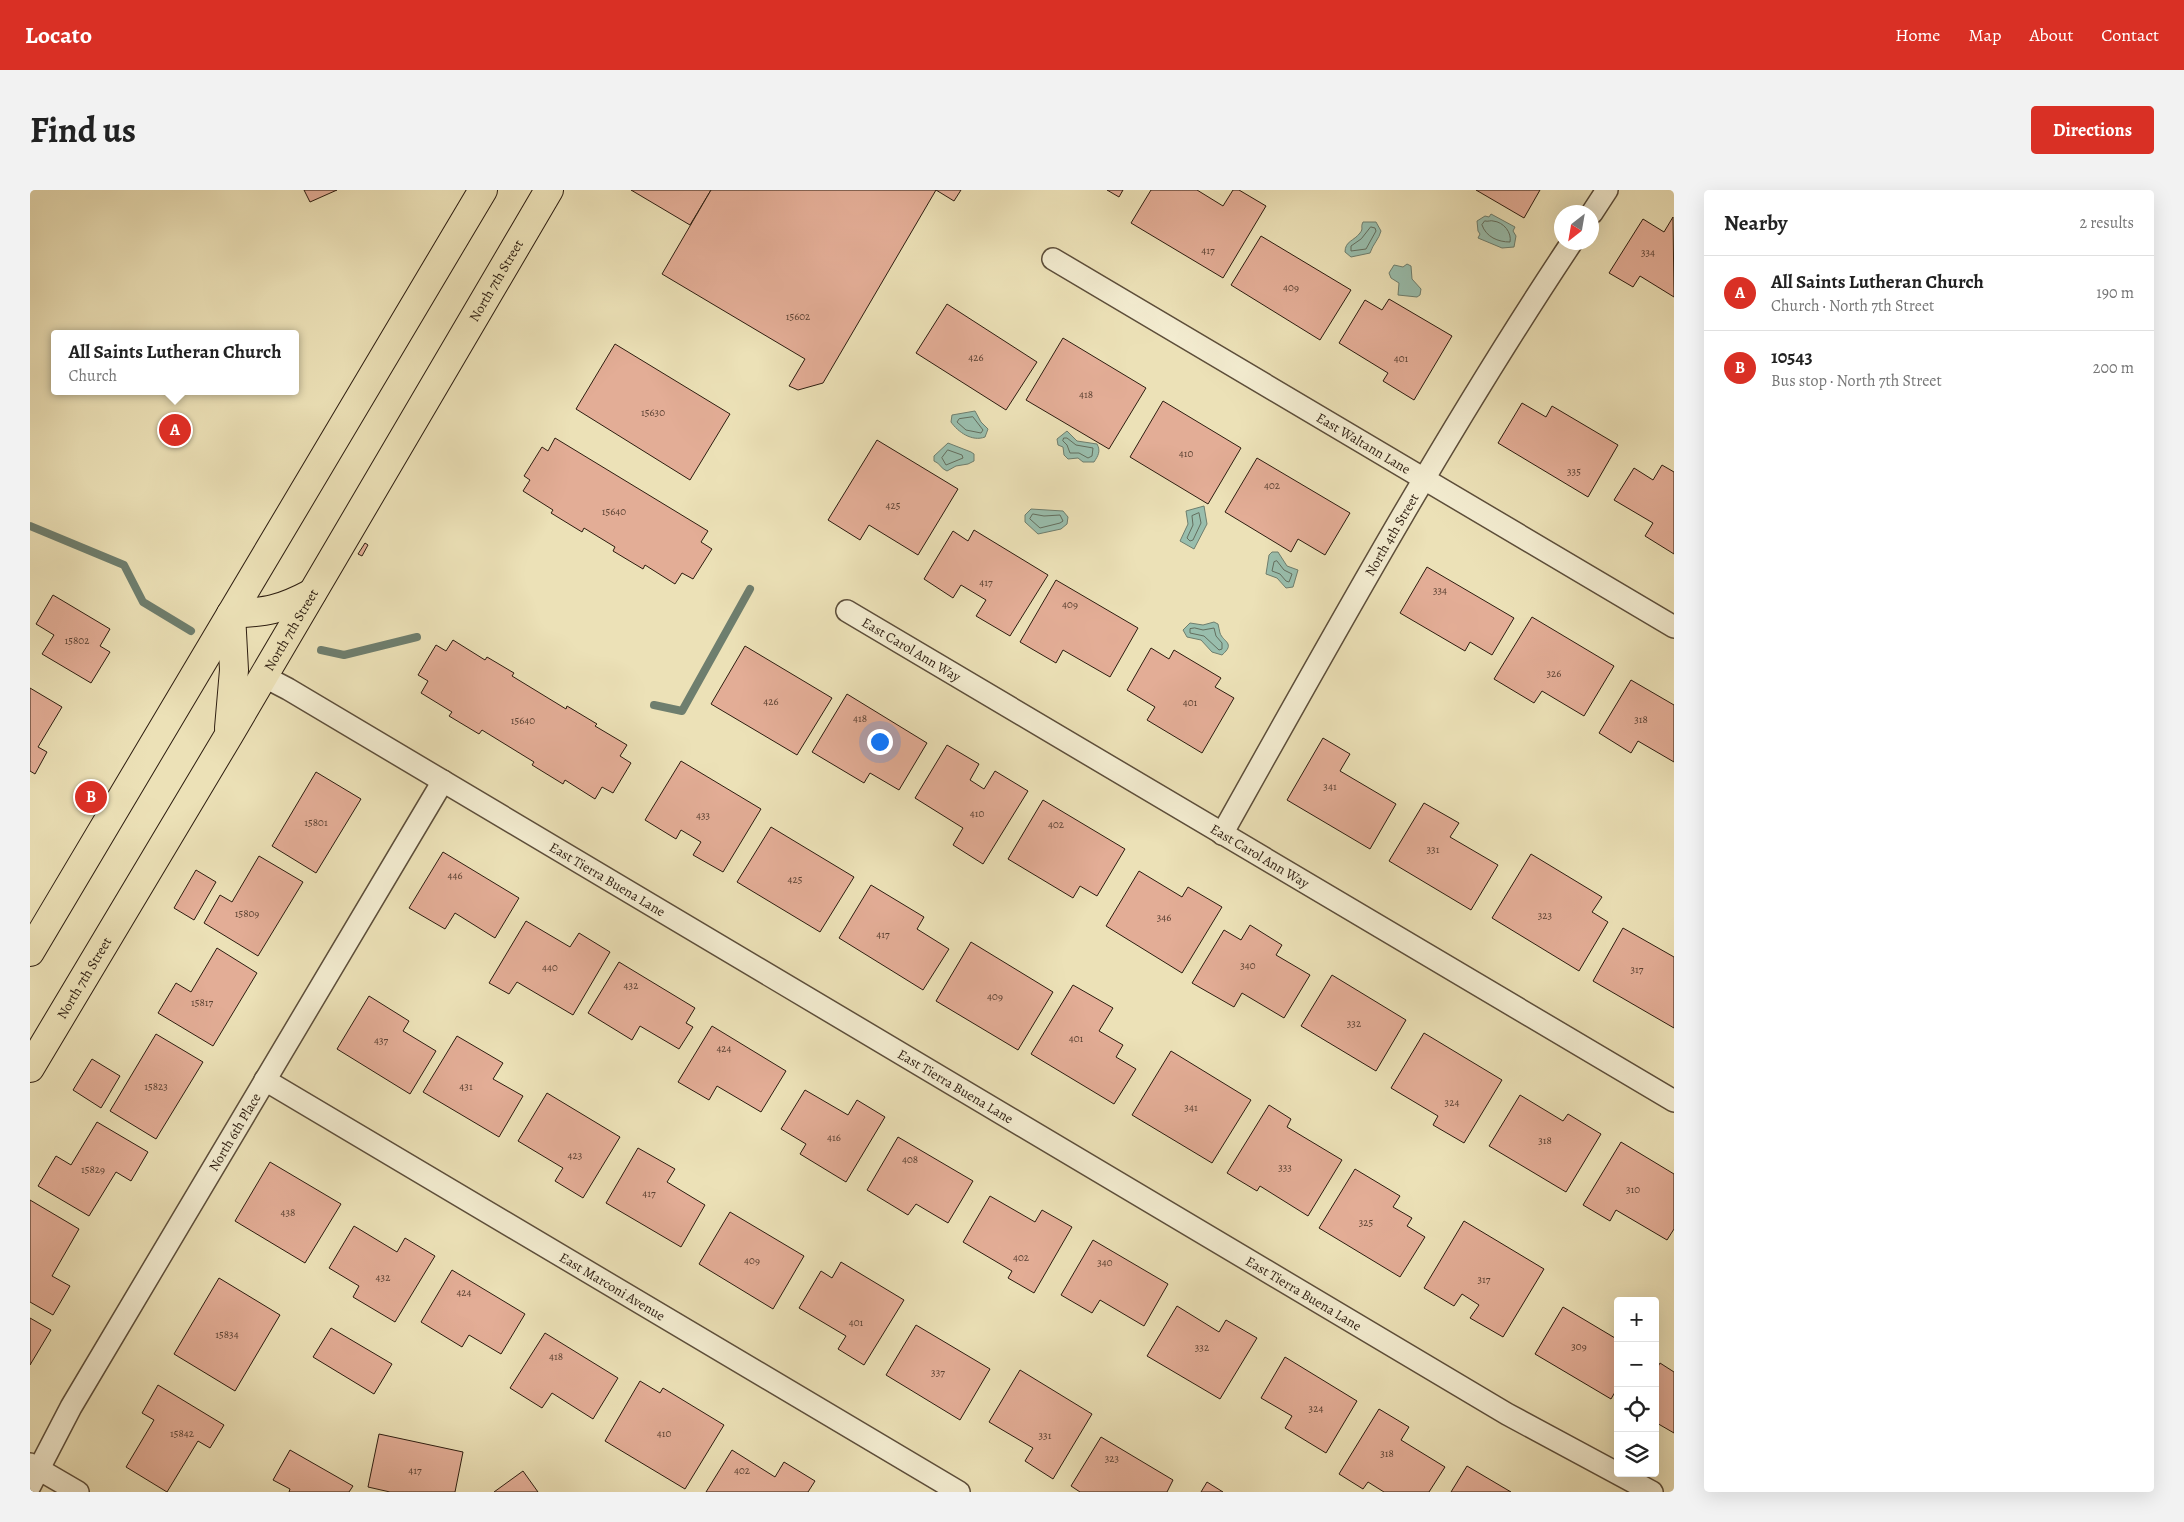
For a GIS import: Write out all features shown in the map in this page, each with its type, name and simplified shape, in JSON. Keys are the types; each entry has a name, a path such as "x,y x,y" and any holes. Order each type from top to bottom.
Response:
{"main road":[{"path":"30,952 483,190"},
{"name":"North 7th Street","path":"30,1068 229,735 549,190"},
{"path":"232,614 271,610 286,606 312,593"},
{"path":"229,735 234,670 232,614"}],"street":[{"path":"1597,205 1607,190"},
{"name":"North 4th Street","path":"1222,834 1424,478 1567,250"},
{"name":"East Waltann Lane","path":"1053,259 1674,627"},
{"name":"East Carol Ann Way","path":"847,611 1674,1101"},
{"name":"East Tierra Buena Lane","path":"263,676 443,781 1507,1414 1652,1492"},
{"name":"North 6th Place","path":"33,1473 443,781"},
{"name":"East Marconi Avenue","path":"265,1080 959,1492"},
{"path":"33,1473 78,1492"}],"water":[{"path":"1491,214 1515,227 1513,231 1516,236 1514,247 1502,248 1478,238 1480,234 1477,221 1485,216 1489,217"},
{"path":"1363,222 1376,222 1381,231 1380,234 1370,253 1351,257 1345,252 1345,248 1348,243 1358,236"},
{"path":"1407,264 1411,266 1412,279 1421,289 1420,295 1417,297 1398,295 1399,283 1391,278 1389,273 1394,265 1403,267"},
{"path":"975,411 981,422 988,429 985,437 970,437 957,429 951,422 952,415"},
{"path":"1067,431 1077,441 1097,444 1099,449 1094,462 1083,462 1078,458 1068,459 1064,455 1063,447 1058,445 1057,439"},
{"path":"948,443 974,454 974,461 956,466 947,471 945,470 934,461 934,456"},
{"path":"1204,506 1207,524 1194,549 1180,541 1188,524 1186,511"},
{"path":"1031,509 1063,511 1068,517 1067,524 1061,529 1038,534 1025,522 1025,515"},
{"path":"1272,552 1278,552 1287,566 1298,570 1293,587 1286,588 1277,578 1266,574 1269,555"},
{"path":"1214,622 1218,624 1220,633 1228,645 1228,648 1222,655 1212,652 1201,640 1187,637 1183,630 1190,623 1203,625"}],"building":[{"path":"304,190 337,190 310,202"},
{"path":"631,190 711,190 690,225"},
{"path":"711,190 936,190 823,383 798,390 789,386 805,359 662,274"},
{"path":"936,190 961,190 954,201"},
{"path":"1107,190 1123,190 1119,197"},
{"path":"1151,190 1197,190 1223,206 1233,190 1239,190 1266,206 1223,278 1131,223"},
{"path":"1476,190 1540,190 1524,218"},
{"path":"1673,217 1674,297 1640,276 1633,287 1609,273 1643,219 1664,232"},
{"path":"1261,236 1351,290 1320,340 1231,285"},
{"path":"1389,299 1452,336 1414,400 1383,381 1388,373 1339,343 1365,300 1382,310"},
{"path":"947,304 1037,362 1006,410 916,353"},
{"path":"1063,338 1146,388 1109,449 1026,400"},
{"path":"615,344 730,414 690,480 576,409"},
{"path":"1163,401 1241,448 1208,504 1130,457"},
{"path":"1522,403 1546,417 1552,406 1618,445 1588,497 1498,443"},
{"path":"555,438 708,531 701,542 712,549 693,579 682,573 675,584 645,565 643,569 613,551 615,547 584,528 582,532 551,513 553,510 523,491 530,480 524,476 542,447 548,451"},
{"path":"877,440 958,489 918,555 869,525 860,540 828,520"},
{"path":"1257,458 1350,513 1325,555 1298,539 1291,552 1225,512"},
{"path":"1662,465 1674,472 1674,554 1645,536 1653,523 1614,500 1634,468 1653,480"},
{"path":"974,530 1048,575 1010,636 976,616 986,600 961,585 953,598 924,579 953,531 968,541"},
{"path":"365,543 368,545 362,556 358,554"},
{"path":"1427,567 1514,618 1492,655 1470,642 1465,651 1400,613"},
{"path":"1056,580 1138,628 1110,677 1063,650 1056,663 1020,642"},
{"path":"53,595 110,629 100,646 110,652 91,683 42,654 54,635 36,624"},
{"path":"1532,617 1614,666 1584,716 1542,691 1534,703 1494,679"},
{"path":"453,640 485,660 487,657 514,673 512,676 566,709 567,706 597,724 595,726 627,745 620,756 631,763 613,793 602,787 595,799 565,780 563,784 532,765 534,762 482,730 479,734 449,716 452,712 421,693 428,681 418,675 436,645 446,651"},
{"path":"745,646 832,698 797,755 711,704"},
{"path":"1151,648 1169,659 1174,650 1221,678 1215,687 1234,698 1202,753 1147,720 1155,707 1127,690"},
{"path":"1631,680 1674,705 1674,762 1638,741 1631,753 1599,733"},
{"path":"30,688 62,707 38,747 47,752 35,774 30,771"},
{"path":"847,694 927,743 899,790 870,773 864,783 812,752"},
{"path":"1323,738 1350,754 1340,771 1396,804 1370,849 1287,800"},
{"path":"947,745 979,764 970,780 984,789 995,771 1028,791 983,864 953,845 963,828 915,798"},
{"path":"681,761 761,809 723,872 693,855 701,842 681,830 676,839 645,820"},
{"path":"316,772 361,799 316,873 272,846"},
{"path":"94,788 97,790 91,801 87,798"},
{"path":"1043,800 1125,849 1097,896 1080,886 1073,898 1008,859"},
{"path":"1424,803 1459,823 1450,837 1498,865 1471,910 1389,861"},
{"path":"771,827 854,877 820,932 737,882"},
{"path":"443,852 519,898 495,938 455,913 445,929 409,908"},
{"path":"1531,854 1602,897 1592,912 1608,922 1579,971 1492,918"},
{"path":"259,856 303,882 258,956 204,923 220,895 232,902"},
{"path":"196,870 216,882 194,920 174,908"},
{"path":"1139,871 1182,897 1188,887 1222,907 1182,973 1106,926"},
{"path":"871,885 924,917 917,929 949,949 923,990 839,938"},
{"path":"526,921 570,947 579,933 610,952 573,1015 517,982 509,994 489,983"},
{"path":"1250,925 1282,945 1276,955 1310,975 1284,1018 1242,993 1234,1007 1192,983 1224,930 1241,940"},
{"path":"1623,928 1674,957 1674,1028 1593,981"},
{"path":"971,942 1053,992 1018,1050 936,1001"},
{"path":"217,948 257,973 213,1046 158,1013 176,983 191,992"},
{"path":"619,962 695,1008 686,1023 693,1027 679,1049 640,1026 632,1040 588,1013"},
{"path":"1332,975 1406,1020 1376,1071 1301,1026"},
{"path":"1073,985 1113,1008 1099,1031 1123,1045 1116,1057 1136,1069 1114,1104 1031,1054"},
{"path":"369,996 409,1021 403,1031 436,1051 410,1094 337,1049"},
{"path":"712,1026 786,1071 761,1112 717,1086 709,1100 678,1082"},
{"path":"1424,1033 1502,1080 1464,1143 1433,1125 1438,1116 1391,1088"},
{"path":"156,1034 203,1062 156,1139 110,1111"},
{"path":"457,1036 503,1063 493,1079 523,1096 499,1137 423,1092"},
{"path":"1171,1051 1251,1100 1212,1163 1132,1115"},
{"path":"92,1059 120,1076 101,1108 73,1090"},
{"path":"805,1090 848,1115 857,1100 885,1117 846,1182 800,1154 806,1144 781,1129"},
{"path":"547,1093 620,1137 583,1198 555,1181 563,1168 518,1141"},
{"path":"1520,1095 1563,1121 1568,1114 1601,1134 1566,1192 1489,1146"},
{"path":"1269,1105 1291,1119 1287,1127 1342,1160 1308,1216 1260,1186 1257,1191 1227,1173"},
{"path":"97,1122 148,1152 131,1181 116,1172 89,1216 38,1186 56,1156 71,1165"},
{"path":"898,1137 973,1181 948,1223 916,1204 908,1215 867,1190"},
{"path":"1621,1142 1674,1174 1674,1229 1667,1240 1616,1210 1610,1221 1583,1205"},
{"path":"638,1148 675,1169 667,1182 705,1205 681,1247 606,1203"},
{"path":"270,1162 341,1204 305,1263 235,1221"},
{"path":"1355,1169 1400,1196 1393,1207 1412,1218 1407,1226 1425,1237 1400,1277 1319,1228"},
{"path":"990,1196 1035,1222 1042,1210 1072,1227 1034,1293 1008,1278 1012,1271 963,1242"},
{"path":"30,1200 79,1229 52,1276 70,1286 53,1315 30,1302"},
{"path":"730,1212 804,1256 773,1309 699,1264"},
{"path":"1464,1221 1544,1269 1503,1337 1470,1318 1479,1305 1462,1294 1454,1306 1424,1288"},
{"path":"354,1226 397,1252 405,1238 435,1256 395,1322 353,1297 359,1286 329,1268"},
{"path":"1093,1240 1168,1284 1144,1326 1100,1300 1092,1313 1061,1295"},
{"path":"841,1262 904,1300 864,1365 838,1349 846,1336 799,1308 821,1271 832,1278"},
{"path":"452,1270 525,1314 501,1354 469,1335 462,1347 421,1322"},
{"path":"219,1278 280,1315 235,1391 174,1354"},
{"path":"1177,1306 1219,1332 1226,1320 1257,1338 1220,1399 1147,1356"},
{"path":"1563,1307 1614,1337 1614,1394 1611,1399 1535,1354"},
{"path":"30,1318 51,1330 30,1365"},
{"path":"916,1325 990,1369 960,1420 886,1375"},
{"path":"331,1328 392,1364 374,1394 313,1357"},
{"path":"545,1333 618,1378 593,1419 552,1393 542,1408 510,1388"},
{"path":"1285,1357 1357,1401 1326,1453 1285,1428 1292,1416 1261,1398"},
{"path":"1660,1363 1674,1372 1674,1433 1659,1424"},
{"path":"1020,1370 1092,1414 1053,1479 1025,1461 1033,1448 989,1422"},
{"path":"640,1381 660,1393 663,1388 724,1425 685,1489 605,1441"},
{"path":"158,1385 224,1425 210,1448 198,1441 167,1492 126,1467 154,1420 142,1413"},
{"path":"1379,1409 1409,1427 1401,1440 1445,1467 1429,1492 1384,1492 1368,1482 1363,1489 1339,1474"},
{"path":"379,1434 463,1452 455,1492 390,1492 368,1487"},
{"path":"1101,1437 1173,1480 1167,1492 1080,1492 1071,1486"},
{"path":"290,1450 353,1486 349,1492 289,1492 290,1489 273,1480"},
{"path":"732,1450 775,1477 784,1462 815,1481 808,1492 706,1492"},
{"path":"1467,1466 1511,1492 1451,1492"},
{"path":"523,1471 538,1492 494,1492"},
{"path":"1207,1482 1223,1492 1201,1492"}],"waterway":[{"path":"30,526 124,565 143,602 191,631"},
{"path":"654,705 682,711 750,589"},
{"path":"321,650 344,655 417,637"}],"place":[{"name":"All Saints Lutheran Church","path":"175,430"},
{"name":"10543","path":"91,797"}]}
